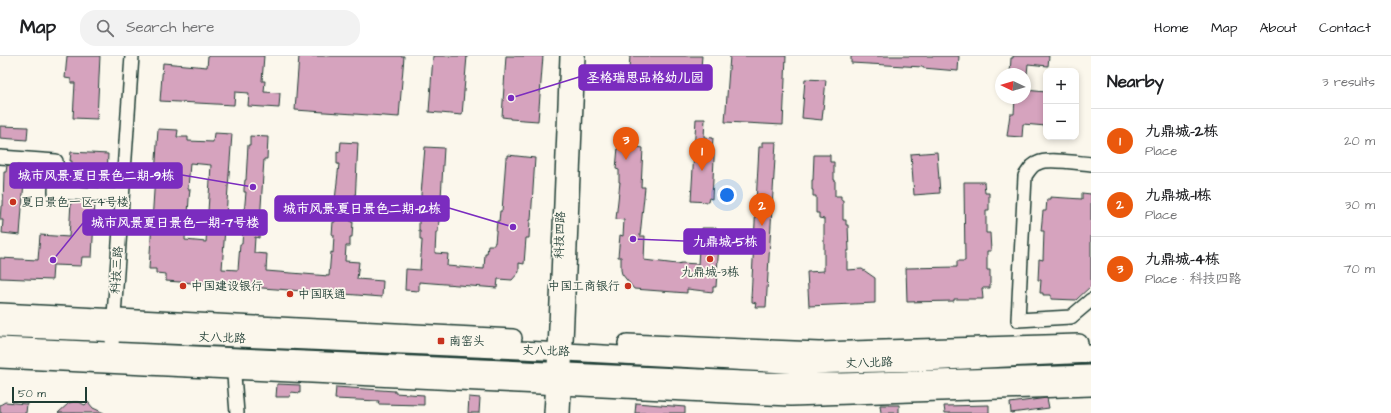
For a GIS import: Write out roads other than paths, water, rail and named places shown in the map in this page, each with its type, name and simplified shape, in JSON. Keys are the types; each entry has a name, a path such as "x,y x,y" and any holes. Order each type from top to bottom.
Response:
{"main road":[{"path":"0,312 113,326"},
{"name":"丈八北路","path":"0,328 113,326 561,346 804,365 923,362 1091,354"},
{"path":"561,346 818,351 1091,343"},
{"name":"丈八北路","path":"0,346 111,358 559,379 842,382 1091,374"},
{"path":"0,359 111,358"},
{"path":"559,379 791,398 1091,387"}],"street":[{"name":"科技三路","path":"111,358 132,56"},
{"name":"科技四路","path":"561,346 568,56"},
{"name":"科技四路","path":"562,413 559,379 578,56"},
{"path":"0,157 56,161 55,192 122,196"},
{"path":"1091,164 1047,161 1038,162 1030,168 1025,176 1018,320 1071,317 1091,300"},
{"path":"233,364 236,413"},
{"name":"科技四路","path":"551,413 559,379"}],"place":[{"name":"圣格瑞思品格幼儿园","path":"511,98"},
{"name":"九鼎城-4栋","path":"626,160"},
{"name":"九鼎城-2栋","path":"702,171"},
{"name":"城市风景·夏日景色二期-9栋","path":"253,187"},
{"name":"夏日景色一区-4号楼","path":"13,202"},
{"name":"九鼎城-1栋","path":"762,226"},
{"name":"城市风景·夏日景色二期-12栋","path":"513,227"},
{"name":"九鼎城-5栋","path":"633,239"},
{"name":"九鼎城-3栋","path":"710,259"},
{"name":"城市风景夏日景色一期-7号楼","path":"53,260"},
{"name":"中国建设银行","path":"183,286"},
{"name":"中国工商银行","path":"628,286"},
{"name":"中国联通","path":"290,294"},
{"name":"南窑头","path":"441,341"}]}
